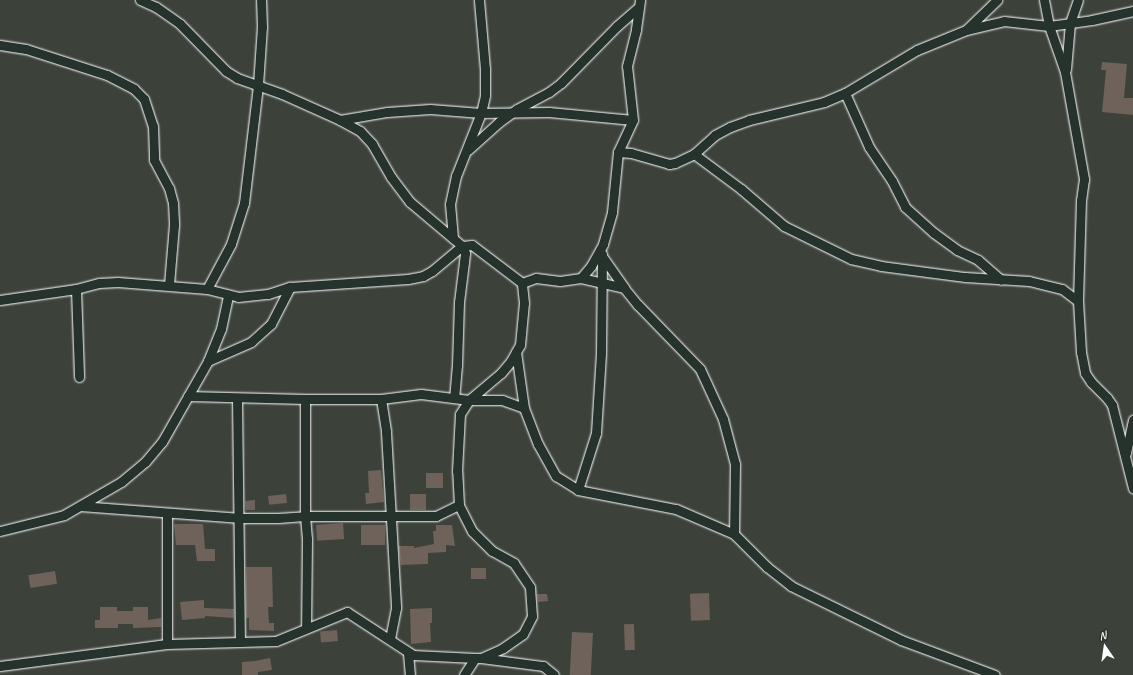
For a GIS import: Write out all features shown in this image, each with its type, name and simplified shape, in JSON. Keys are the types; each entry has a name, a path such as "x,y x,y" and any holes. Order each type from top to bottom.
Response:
{"street":[{"path":"140,0 156,7 180,24 226,71 237,78 258,85 340,120 360,131 372,144 390,177 410,202 462,246 465,253 459,302 457,365 454,397"},
{"path":"207,289 231,244 244,203 258,85 262,27 261,0"},
{"path":"453,238 450,204 456,176 481,113 486,83 479,0"},
{"path":"966,30 997,0"},
{"path":"1044,0 1049,26 1065,72 1084,179 1081,200 1078,300 1081,352 1086,373 1091,382 1112,405 1133,488"},
{"path":"1065,72 1070,23 1078,0"},
{"path":"466,152 499,122 513,112 549,92 561,83 639,4"},
{"path":"578,490 596,433 601,353 603,244 612,212 618,152 633,120 627,66 639,4"},
{"path":"618,152 631,153 669,164 694,154 715,135 730,127 750,120 824,102 846,93 917,50 966,30 1004,21 1049,26 1092,20 1133,11"},
{"path":"0,45 26,49 107,75 134,90 144,99 153,126 154,160 169,188 173,202 174,225 169,285"},
{"path":"846,93 869,147 892,181 905,207 934,233 957,250 978,260 1001,280"},
{"path":"340,120 387,112 430,109 481,113 555,113 633,120"},
{"path":"694,154 741,189 784,226 852,259 881,266 965,277 1001,280 1015,279 1055,286 1078,300"},
{"path":"581,278 591,266 603,244"},
{"path":"0,300 76,289 99,283 118,282 207,289 238,297 268,294 290,287 324,284 357,284 423,276 432,271 462,246 472,246 522,283 524,303 520,345 501,373 469,400 460,414 457,471 459,505 472,531 492,551 514,563 530,586 532,616 523,634 502,648 478,658 464,675"},
{"path":"602,256 624,288 700,369 724,419 735,464 734,534"},
{"path":"522,283 536,278 560,281 581,278 624,288"},
{"path":"208,361 251,342 271,324 290,287"},
{"path":"76,289 79,377"},
{"path":"0,531 64,515 121,482 145,462 162,442 208,361 221,329 228,295"},
{"path":"516,352 524,408 538,444 556,476 578,490 676,508 734,534 791,586 901,640 995,675"},
{"path":"188,396 237,398 381,399 421,394 469,400 502,400 524,408"},
{"path":"237,398 240,642"},
{"path":"305,399 304,516 308,539 306,628"},
{"path":"381,399 386,432 396,608 390,639"},
{"path":"1125,456 1133,420"},
{"path":"80,506 167,513 213,514 238,518 278,518 304,516 436,516 459,505"},
{"path":"167,513 167,644"},
{"path":"0,666 167,644 276,641 347,612 390,639 408,653 422,657 478,658 543,666 554,675"},
{"path":"408,653 410,675"}],"building":[{"path":"1102,62 1127,64 1124,98 1133,98 1133,115 1102,112 1106,70 1101,70"},
{"path":"381,470 384,502 366,504 365,493 369,493 368,471"},
{"path":"426,473 443,473 443,488 426,488"},
{"path":"286,494 287,503 269,505 268,496"},
{"path":"410,494 426,494 426,510 410,510"},
{"path":"255,500 255,510 246,510 245,501"},
{"path":"343,523 344,539 317,541 316,525"},
{"path":"174,524 203,524 205,549 215,549 215,561 197,561 195,545 176,545"},
{"path":"361,525 385,525 385,545 361,545"},
{"path":"436,525 452,525 455,546 446,545 446,552 428,553 428,564 401,565 398,546 414,546 414,548 434,544 433,531 436,531"},
{"path":"246,567 272,567 273,607 268,607 269,623 274,623 274,631 249,630 249,618 246,618"},
{"path":"471,568 486,568 486,579 471,579"},
{"path":"55,571 57,584 30,588 28,575"},
{"path":"709,593 710,620 691,621 690,594"},
{"path":"537,594 547,594 548,601 538,602"},
{"path":"204,600 204,608 234,609 234,618 205,616 205,618 182,620 180,602"},
{"path":"100,607 117,607 117,611 133,611 133,607 148,607 148,620 161,618 161,627 133,628 133,624 118,624 118,628 95,628 95,620 100,620"},
{"path":"432,608 432,623 430,623 431,642 411,644 410,609"},
{"path":"624,624 634,624 635,650 625,650"},
{"path":"337,630 338,641 321,642 320,631"},
{"path":"572,632 593,633 591,675 570,675"},
{"path":"270,658 272,670 258,672 258,675 242,675 242,662"}]}
